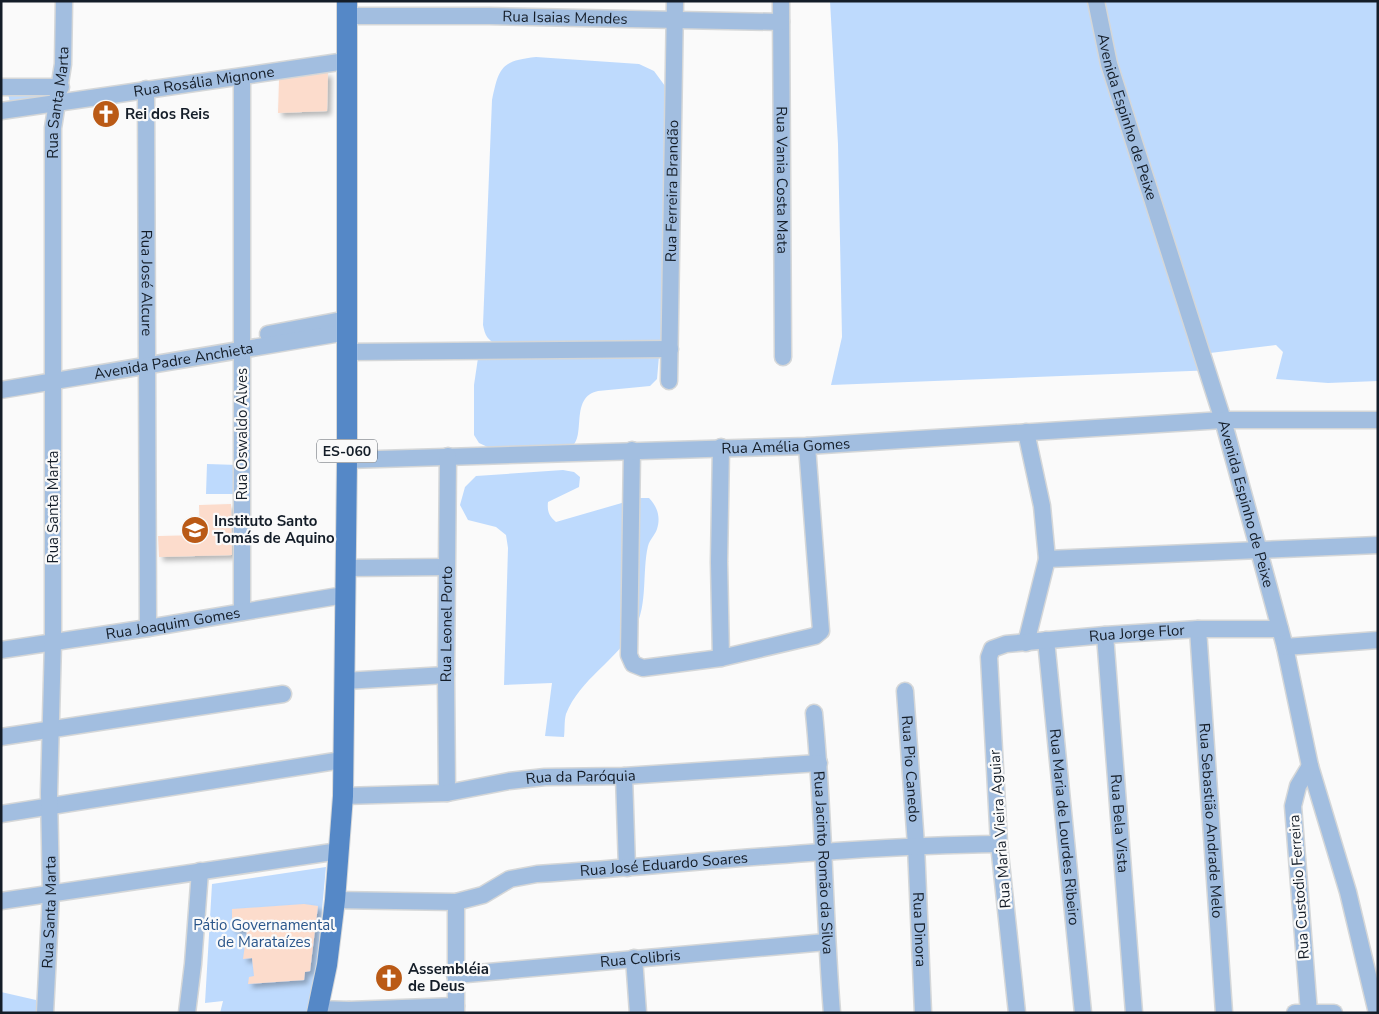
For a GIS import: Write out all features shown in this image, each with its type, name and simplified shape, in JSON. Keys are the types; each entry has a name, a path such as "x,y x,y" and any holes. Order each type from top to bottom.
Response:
{"main road":[{"name":"ES-060","path":"318,1011 327,965 335,900 343,796 347,460 347,9"}],"street":[{"name":"Rua Santa Marta","path":"45,1013 50,894 53,128 56,104 61,87 64,1"},
{"name":"Rua Ferreira Brandão","path":"669,381 675,1"},
{"name":"Rua Vania Costa Mata","path":"781,1 783,357"},
{"name":"Avenida Espinho de Peixe","path":"1096,1 1109,64 1223,420 1285,647 1310,766 1348,892 1377,1013"},
{"name":"Rua Isaias Mendes","path":"347,9 488,9 674,19 781,22"},
{"name":"Rua Rosália Mignone","path":"1,111 146,89 242,77 346,60"},
{"name":"Rua Oswaldo Alves","path":"242,77 242,612"},
{"path":"1,87 61,87"},
{"name":"Rua José Alcure","path":"146,89 148,628"},
{"name":"Avenida Padre Anchieta","path":"1,378 53,375 347,326"},
{"path":"347,352 670,349"},
{"name":"Avenida Padre Anchieta","path":"1,390 53,375"},
{"name":"Rua Amélia Gomes","path":"347,460 722,447 807,446 1223,420 1378,420"},
{"path":"1026,432 1042,506 1047,559 1026,643"},
{"path":"632,450 629,655 633,664 643,668 722,658 816,636 821,631 807,446"},
{"path":"722,447 719,562 722,658"},
{"name":"Rua Leonel Porto","path":"447,792 446,567 448,456"},
{"path":"1047,559 1378,545"},
{"path":"346,568 446,567"},
{"name":"Rua Joaquim Gomes","path":"1,650 148,628 344,595"},
{"name":"Rua Jorge Flor","path":"995,646 1105,635 1198,629 1280,629"},
{"name":"Rua Sebastião Andrade Melo","path":"1198,629 1224,1013"},
{"name":"Rua Bela Vista","path":"1105,635 1134,1013"},
{"name":"Rua Maria de Lourdes Ribeiro","path":"1046,640 1083,1013"},
{"path":"1285,647 1378,640"},
{"name":"Rua Maria Vieira Aguiar","path":"995,646 989,657 999,844 1017,1013"},
{"path":"344,681 446,675"},
{"name":"Rua Pio Canedo","path":"904,691 916,845"},
{"path":"1,737 283,694"},
{"name":"Rua Jacinto Romão da Silva","path":"814,714 819,762 821,850 832,1013"},
{"path":"1,814 342,760"},
{"name":"Rua da Paróquia","path":"343,796 447,792 527,778 624,776 819,762"},
{"name":"Rua Custodio Ferreira","path":"1304,1012 1293,806 1298,786 1310,766"},
{"path":"624,776 627,868"},
{"name":"Rua José Eduardo Soares","path":"335,900 456,902 483,895 510,879 522,876 821,850 916,845 999,844"},
{"name":"Rua Dinora","path":"916,845 923,1013"},
{"path":"1,901 339,851"},
{"path":"187,1013 194,964 200,871"},
{"path":"318,1011 456,1010 456,902"},
{"name":"Rua Colibris","path":"455,975 826,942"},
{"path":"634,958 638,1013"},
{"path":"1304,1012 1334,1013"}],"green space":[{"path":"830,1 1378,1 1378,381 1328,383 1276,379 1283,352 1276,345 1210,353 1216,370 831,385 842,337 838,144"},
{"path":"536,57 639,64 654,71 665,86 666,334 661,341 498,345 491,341 486,334 483,325 492,100 497,80 504,68 515,61"},
{"path":"51,92 50,102 11,106 8,94"},
{"path":"659,356 657,379 650,386 598,391 589,395 581,409 576,442 571,447 492,449 479,443 474,435 474,385 478,358"},
{"path":"207,464 238,465 237,494 206,494"},
{"path":"563,470 574,472 580,477 579,487 548,502 549,513 556,522 639,498 649,498 652,501 658,512 659,520 656,531 648,546 642,609 639,619 627,640 580,690 572,702 566,714 564,737 545,736 552,683 504,685 508,548 506,535 496,527 468,520 460,505 465,487 476,476"},
{"name":"Pátio Governamental de Marataízes","path":"326,867 315,983 309,1013 220,1013 223,1001 205,1003 212,884"},
{"path":"1,992 36,1000 36,1013 1,1013"}],"building":[{"path":"328,72 327,111 278,113 279,79"},
{"path":"231,504 232,555 159,557 158,536 200,535 199,505"},
{"path":"304,904 318,906 310,971 305,972 304,980 248,984 249,977 254,976 252,958 243,959 247,931 232,929 232,909"}],"place":[{"name":"Rei dos Reis","path":"106,114"},
{"name":"Instituto Santo Tomás de Aquino","path":"195,530"},
{"name":"Assembléia de Deus","path":"389,978"}]}
